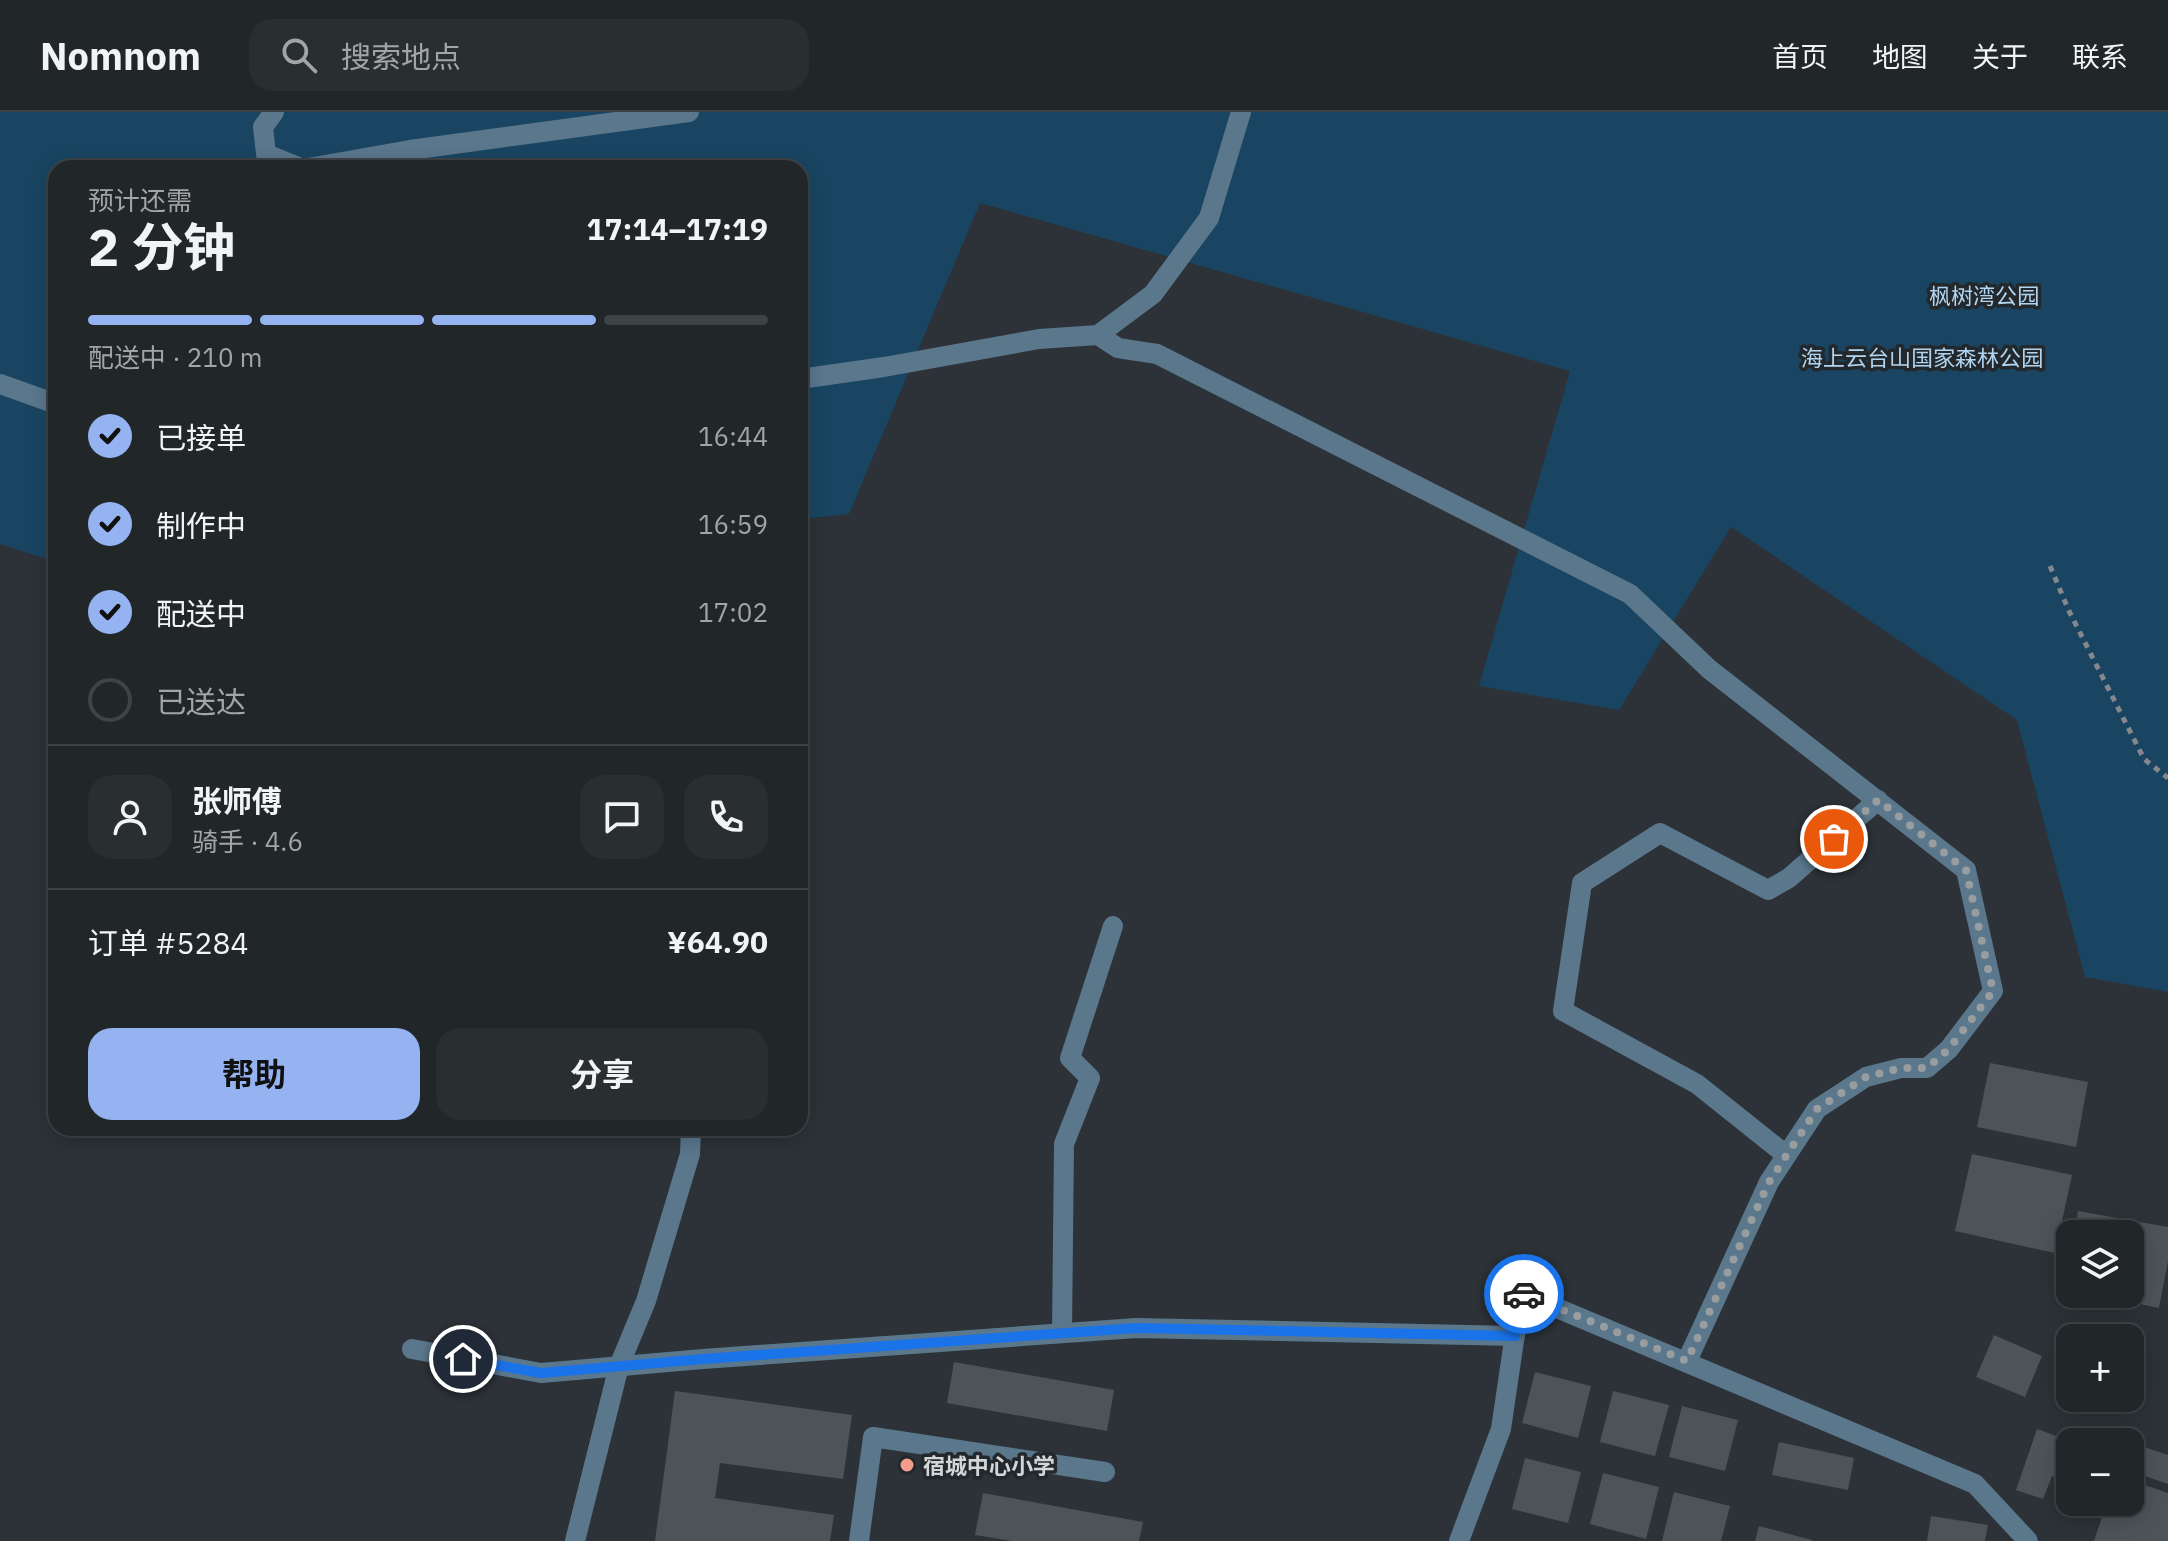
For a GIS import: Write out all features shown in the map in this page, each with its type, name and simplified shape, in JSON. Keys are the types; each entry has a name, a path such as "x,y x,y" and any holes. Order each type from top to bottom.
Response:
{"street":[{"path":"274,112 263,127 266,154 281,160"},
{"path":"353,160 689,112"},
{"path":"808,378 1039,339 1098,335 1153,294 1209,218 1241,112"},
{"path":"1098,335 1118,348 1157,354 1630,594 1709,669 1966,870 1993,991 1949,1049 1927,1068 1901,1068 1866,1077 1817,1109 1769,1182 1687,1361"},
{"path":"0,384 48,401"},
{"path":"1786,1155 1697,1084 1563,1011 1582,883 1660,833 1768,890 1789,878 1878,800"},
{"path":"1062,1333 1064,1144 1090,1078 1070,1058 1113,926"},
{"path":"575,1541 619,1366 646,1301 690,1154 691,1136"},
{"path":"1459,1541 1501,1429 1521,1293 1975,1484 2028,1541"},
{"path":"412,1349 541,1373 1136,1328 1515,1336"},
{"path":"859,1541 873,1437 1105,1472"}],"path":[{"path":"2050,566 2069,611 2144,759 2168,778"}],"green space":[{"name":"海上云台山国家森林公园","path":"0,112 2168,112 2168,992 2085,977 2017,720 1731,527 1619,710 1479,686 1570,371 980,203 849,514 808,518 808,160 48,160 48,559 0,544"}],"building":[{"path":"1990,1063 2088,1082 2076,1147 1977,1127"},
{"path":"1972,1154 2072,1175 2062,1220 2056,1220 2055,1253 1955,1231"},
{"path":"2078,1211 2129,1220 2076,1220"},
{"path":"2144,1223 2168,1227 2168,1261 2159,1308 2144,1305"},
{"path":"1994,1335 2042,1356 2025,1397 1976,1377"},
{"path":"954,1362 1114,1390 1107,1431 947,1403"},
{"path":"1535,1372 1591,1386 1578,1438 1522,1423"},
{"path":"675,1391 852,1415 843,1479 720,1463 715,1498 834,1515 830,1541 655,1541"},
{"path":"1613,1391 1669,1405 1655,1456 1600,1442"},
{"path":"1682,1406 1738,1420 1725,1471 1669,1457"},
{"path":"2037,1429 2056,1436 2056,1477 2052,1476 2043,1499 2016,1490"},
{"path":"1779,1442 1854,1458 1848,1490 1772,1475"},
{"path":"2144,1447 2168,1455 2168,1484 2144,1476"},
{"path":"1525,1458 1581,1472 1568,1523 1512,1509"},
{"path":"1603,1473 1659,1487 1646,1539 1590,1524"},
{"path":"2144,1485 2168,1493 2168,1541 2094,1541 2102,1516 2144,1516"},
{"path":"1674,1492 1730,1506 1721,1541 1662,1541"},
{"path":"983,1493 1143,1522 1139,1541 1012,1541 975,1535"},
{"path":"1931,1516 1988,1525 1985,1541 1927,1541"},
{"path":"1759,1526 1812,1540 1812,1541 1755,1541"}],"way so far":[{"path":"1524,1294 1687,1361 1769,1182 1817,1109 1866,1077 1901,1068 1927,1068 1949,1049 1993,991 1966,870 1878,800 1834,839"}],"place":[{"name":"宿城中心小学","path":"907,1465"}],"route":[{"path":"463,1359 541,1373 1136,1328 1515,1336 1521,1293 1524,1294"}],"park label":[{"name":"枫树湾公园","path":"1984,295"}]}
